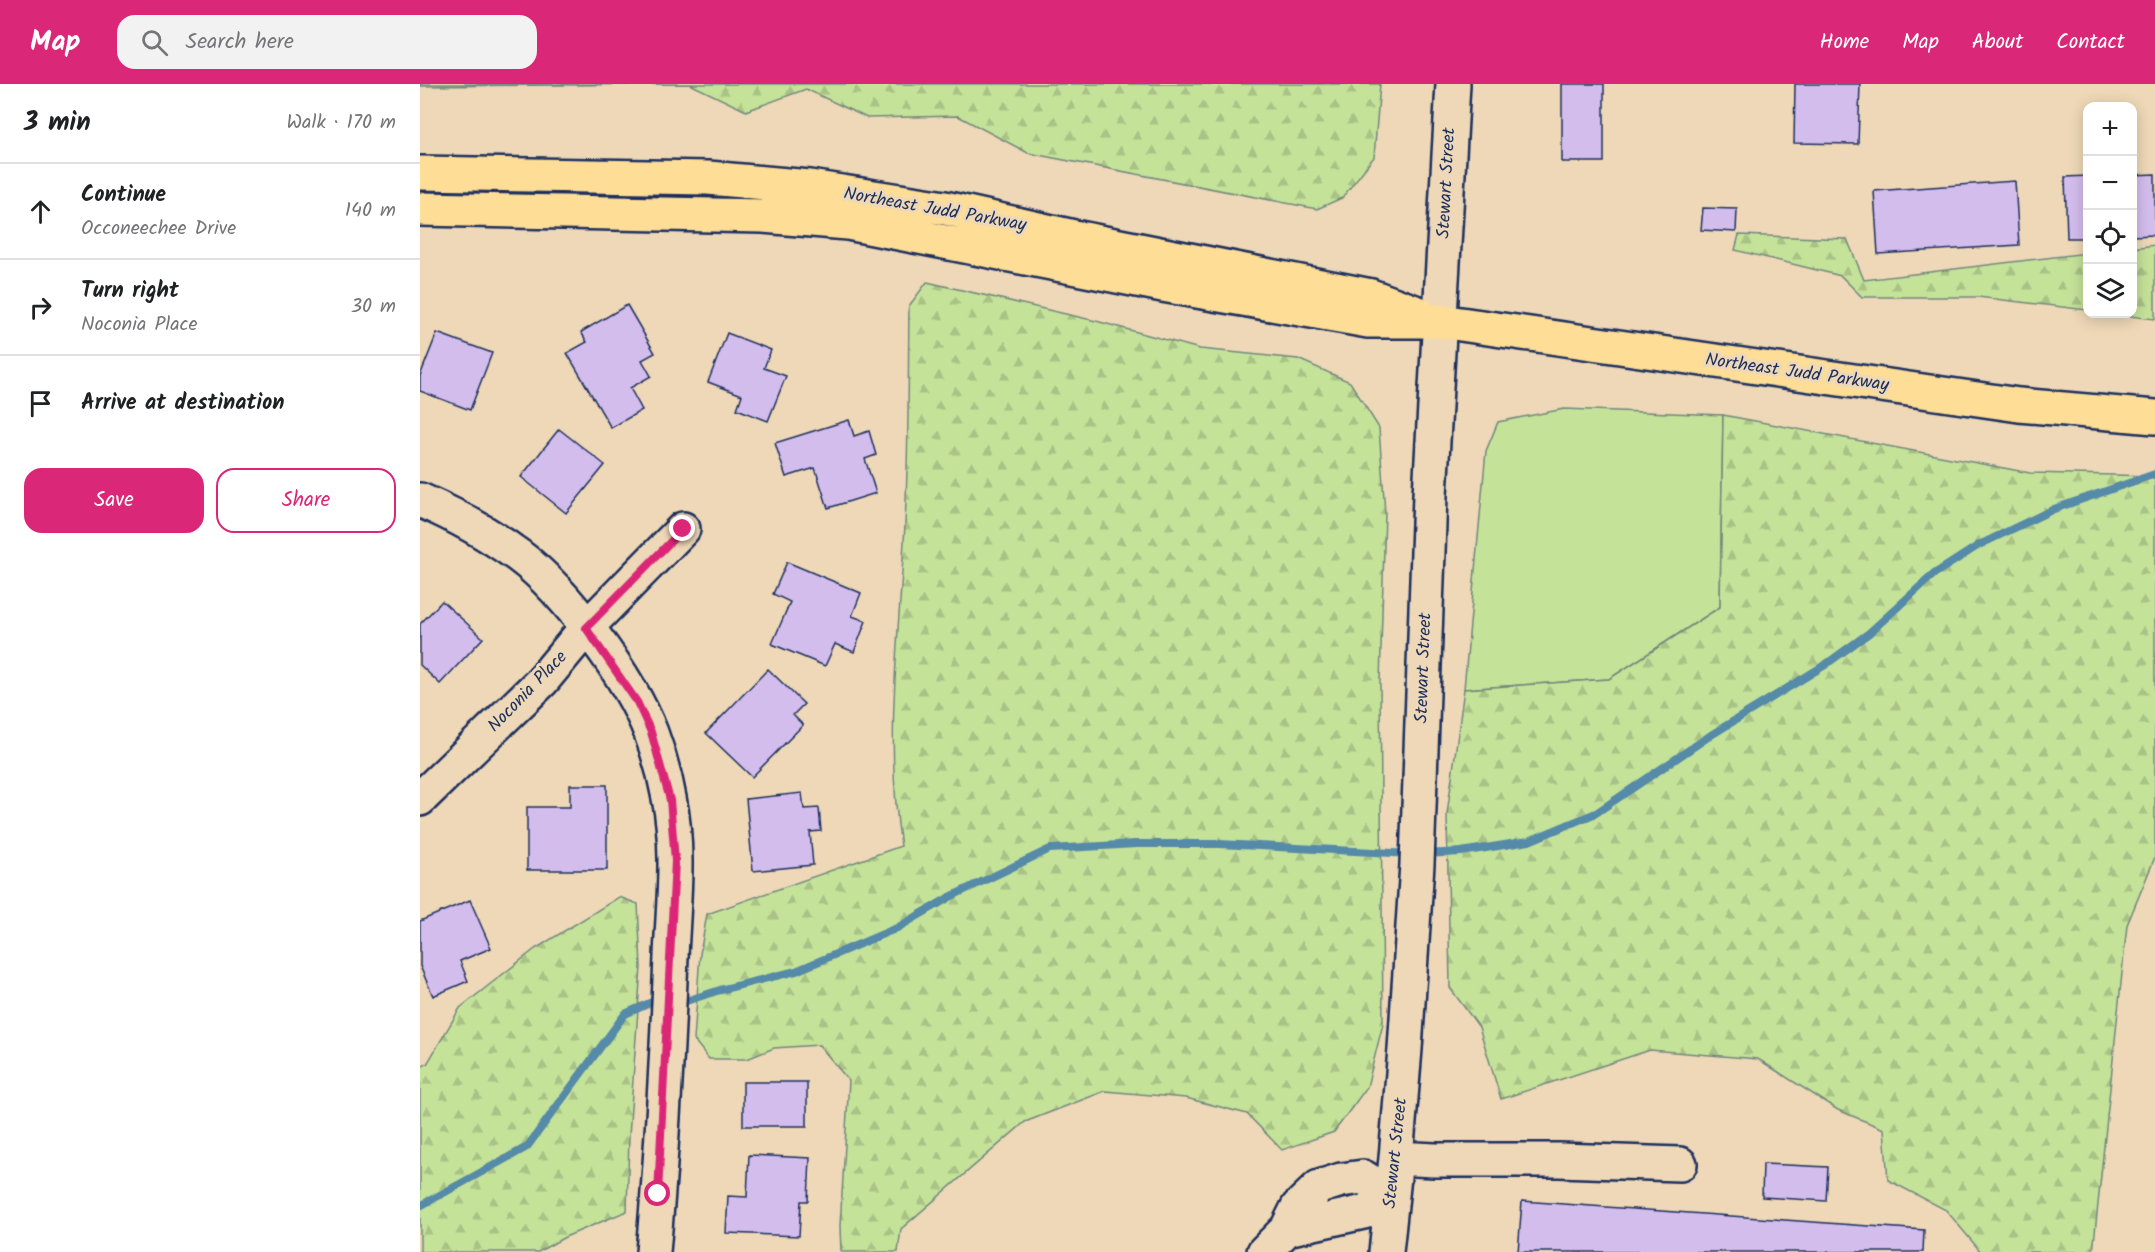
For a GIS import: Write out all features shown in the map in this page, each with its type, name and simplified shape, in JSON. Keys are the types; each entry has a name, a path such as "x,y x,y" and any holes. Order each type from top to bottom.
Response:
{"highway":[{"name":"Northeast Judd Parkway","path":"420,173 708,178 810,187 945,208 1091,240 1371,296 1440,321"},
{"name":"Northeast Judd Parkway","path":"420,209 763,216 848,223 1163,285 1368,321 1440,321 2019,405 2155,417"}],"street":[{"name":"Stewart Street","path":"1386,1252 1396,1158 1417,864 1430,495 1453,84"},
{"path":"420,500 456,515 521,557 549,583 586,628 637,702 651,732 670,800 675,861 670,990 653,1252"},
{"name":"Noconia Place","path":"420,799 542,681 586,628 683,529"},
{"path":"1396,1158 1680,1164"},
{"path":"1264,1252 1287,1229 1364,1212 1392,1195"}],"green space":[{"path":"420,84 690,84 420,86"},
{"path":"690,84 1380,84 1374,157 1342,198 1317,209 1028,153 958,116 867,118 806,89 746,111"},
{"path":"1739,235 1847,239 1864,280 2083,253 2083,310 1978,297 1862,297 1841,276 1735,250"},
{"path":"2155,245 2155,319 2137,317 2137,247"},
{"path":"927,282 1096,321 1200,349 1298,359 1350,382 1379,428 1385,513 1380,682 1383,1024 1367,1087 1334,1132 1282,1150 1247,1114 1186,1098 1105,1091 1025,1122 901,1229 898,1252 841,1252 840,1226 849,1081 819,1045 774,1048 747,1059 709,1059 694,1040 700,954 707,914 901,846 896,808 893,732 907,483 909,306"},
{"path":"1564,409 1723,415 1720,607 1609,679 1464,689 1486,451 1498,422"},
{"path":"1723,415 2030,473 2155,476 2155,857 2127,925 2093,1252 1981,1252 1946,1210 1888,1180 1884,1129 1838,1110 1758,1059 1650,1050 1501,1099 1479,1027 1450,988 1447,814 1464,689 1609,679 1720,607"},
{"path":"619,897 638,904 641,967 629,1136 627,1211 565,1237 538,1252 420,1252 420,1067 427,1064 460,1008 535,949"}],"building":[{"path":"1562,84 1604,84 1604,162 1562,162"},
{"path":"1795,84 1860,84 1858,144 1794,143"},
{"path":"2155,174 2155,235 2137,236 2137,175"},
{"path":"2083,176 2083,238 2067,238 2065,177"},
{"path":"2015,181 2019,245 1878,254 1874,191"},
{"path":"1703,208 1737,209 1736,232 1701,230"},
{"path":"627,305 655,353 642,360 651,376 630,388 642,410 611,428 567,353 587,342 581,332"},
{"path":"437,333 492,353 470,410 420,391 420,376"},
{"path":"727,333 771,350 764,368 786,376 768,421 737,409 742,395 708,382"},
{"path":"849,420 854,436 869,431 876,455 865,459 876,493 828,508 815,468 786,477 775,443"},
{"path":"559,429 605,465 566,513 521,477"},
{"path":"787,562 861,593 852,616 866,621 854,652 835,644 825,666 772,644 790,602 773,594"},
{"path":"442,601 483,638 440,684 420,665 420,624"},
{"path":"768,669 804,704 793,715 803,725 752,777 706,733"},
{"path":"570,785 607,785 607,870 527,870 527,807 570,807"},
{"path":"802,793 804,809 819,808 821,831 810,832 813,865 753,871 746,799"},
{"path":"470,900 491,948 460,961 468,981 433,996 420,966 420,921"},
{"path":"743,1082 807,1082 807,1126 743,1126"},
{"path":"749,1155 810,1158 808,1201 801,1201 799,1236 726,1233 728,1196 747,1197"},
{"path":"1763,1164 1828,1167 1826,1201 1762,1197"},
{"path":"1522,1201 1924,1230 1923,1252 1518,1252"}],"waterway":[{"path":"1425,854 1461,852 1529,841 1596,813 1711,735 1825,665 1869,633 1934,574 1979,545 2054,509 2155,474"},
{"path":"680,1003 720,990 796,971 897,928 950,897 1050,849 1136,844 1219,844 1412,854"},
{"path":"420,1206 527,1147 625,1014 652,1002"}],"route":[{"path":"658,1194 675,861 670,800 651,732 637,702 586,628 683,529"}]}
